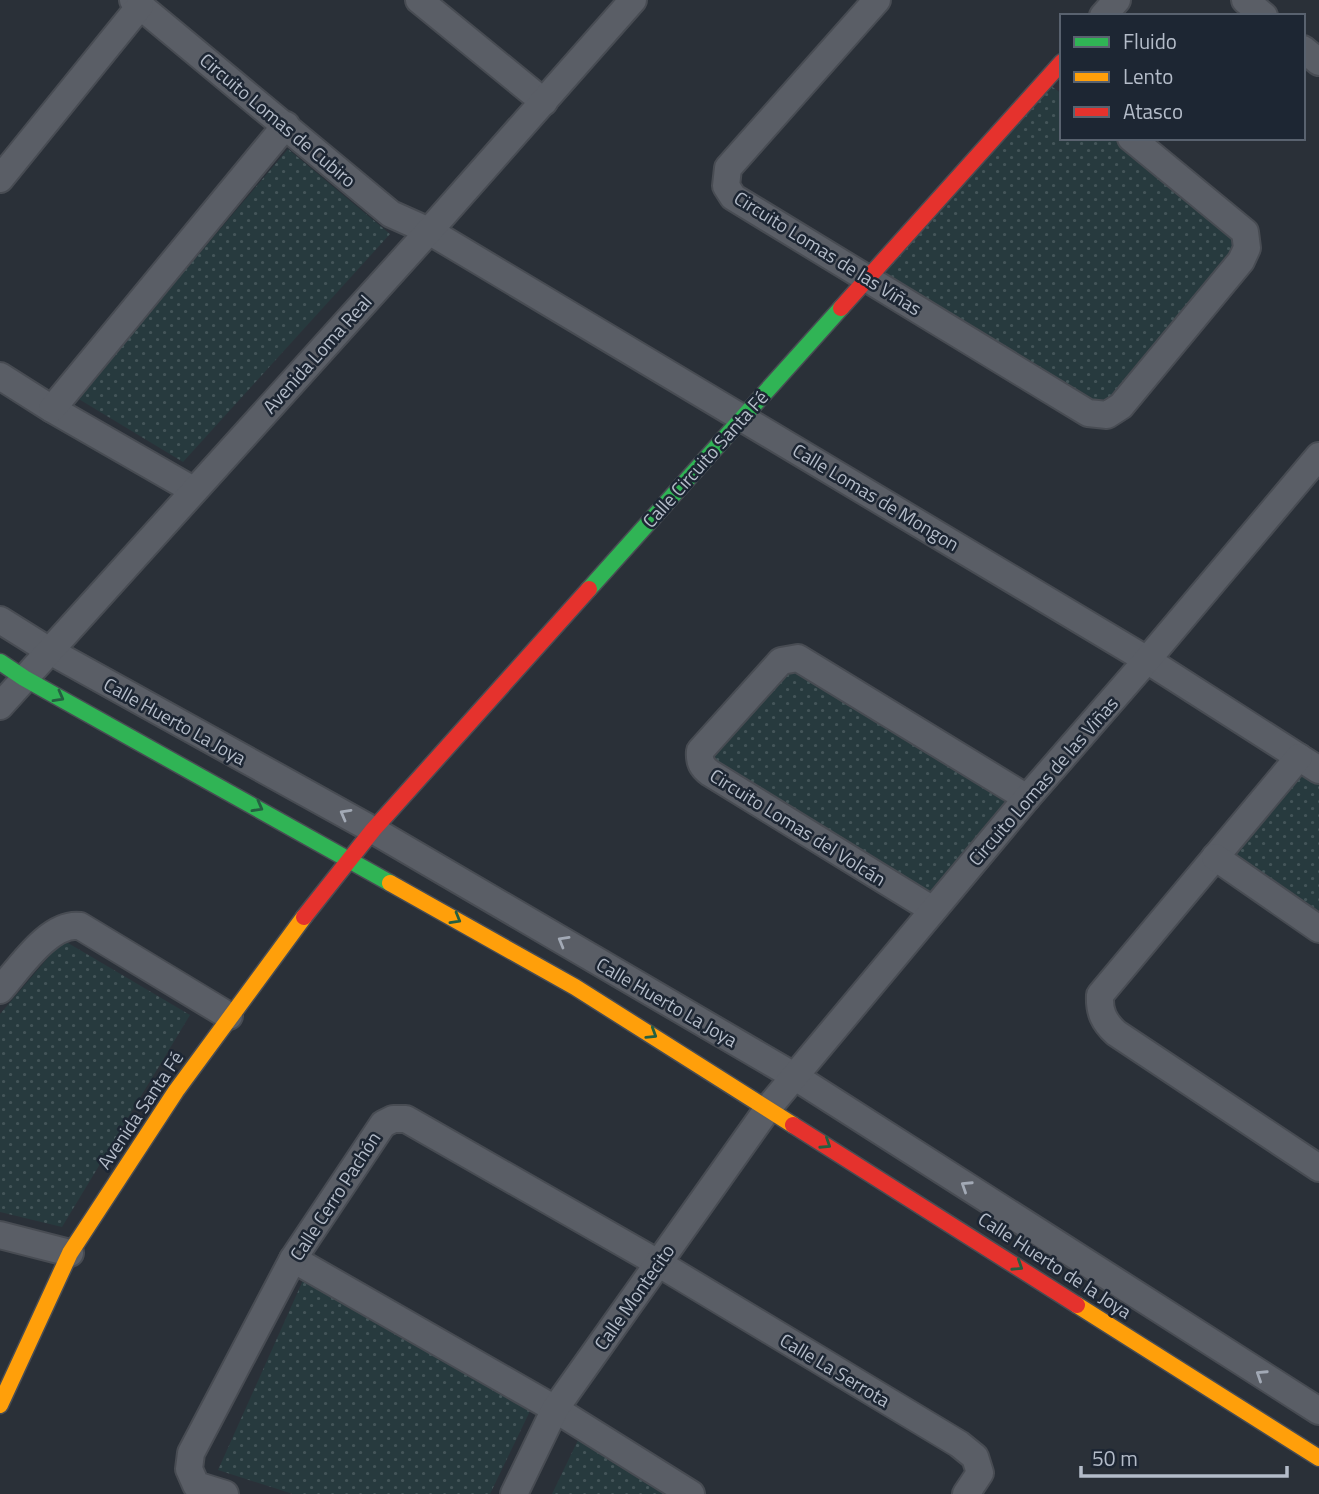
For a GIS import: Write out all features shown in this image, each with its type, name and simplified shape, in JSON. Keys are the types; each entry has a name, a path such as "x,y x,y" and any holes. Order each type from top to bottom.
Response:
{"street":[{"path":"419,0 544,102"},
{"name":"Avenida Loma Real","path":"0,706 429,231 633,0"},
{"name":"Circuito Lomas de las Viñas","path":"877,0 728,168 726,186 733,197 1088,413 1107,415 1121,406 1241,261 1247,248 1245,232 1133,140"},
{"path":"1105,14 1117,0"},
{"path":"1245,0 1262,14"},
{"path":"0,179 136,3"},
{"name":"Circuito Lomas de Cubiro","path":"136,3 391,214 429,231"},
{"path":"1305,51 1319,62"},
{"name":"Calle Circuito Santa Fé","path":"350,859 743,417 1058,72"},
{"path":"52,409 286,125"},
{"name":"Calle Lomas de Mongon","path":"429,231 1147,660 1309,763"},
{"path":"0,376 193,491"},
{"name":"Circuito Lomas de las Viñas","path":"769,1107 1027,798 1319,456"},
{"name":"Calle Huerto La Joya","path":"0,620 48,650 373,830 794,1076 1319,1411"},
{"name":"Circuito Lomas del Volcán","path":"933,910 710,773 703,768 699,759 700,751 781,661 799,658 1027,798"},
{"name":"Calle Huerto La Joya","path":"0,662 24,678 575,987 769,1107"},
{"path":"1309,763 1215,857 1100,995 1101,1014 1116,1033 1319,1168"},
{"path":"1215,857 1319,929"},
{"name":"Avenida Santa Fé","path":"0,1405 71,1253 176,1091 229,1016 350,859"},
{"path":"0,990 49,935 60,927 80,926 229,1016"},
{"name":"Calle Montecito","path":"513,1494 555,1409 769,1107"},
{"name":"Calle Huerto de la Joya","path":"769,1107 1319,1458"},
{"name":"Calle Cerro Pachón","path":"225,1494 196,1485 189,1469 191,1453 293,1259 383,1124 393,1119 406,1119 658,1263"},
{"path":"0,1235 71,1253"},
{"path":"293,1259 555,1409 691,1494"},
{"name":"Calle La Serrota","path":"658,1263 959,1444 975,1457 980,1473 966,1494"}],"green space":[{"path":"1050,85 1060,92 1060,140 1119,140 1239,237 1235,260 1115,402 1086,407 878,278"},
{"path":"288,149 390,234 183,462 77,398"},
{"path":"792,664 1016,799 929,896 705,758"},
{"path":"1304,771 1319,780 1319,924 1228,860"},
{"path":"63,940 190,1015 62,1227 0,1212 0,1014"},
{"path":"304,1278 530,1411 490,1494 293,1494 218,1470"},
{"path":"578,1440 666,1494 552,1494"}],"traffic: fast":[{"path":"589,589 841,308"},
{"path":"0,662 390,883"}],"traffic: slow":[{"path":"390,883 575,987 793,1125"},
{"path":"0,1405 70,1253 176,1091 304,917"},
{"path":"1077,1305 1319,1458"}],"traffic: jam":[{"path":"841,308 1060,64"},
{"path":"304,917 373,830 589,589"},
{"path":"793,1125 1077,1305"}]}
